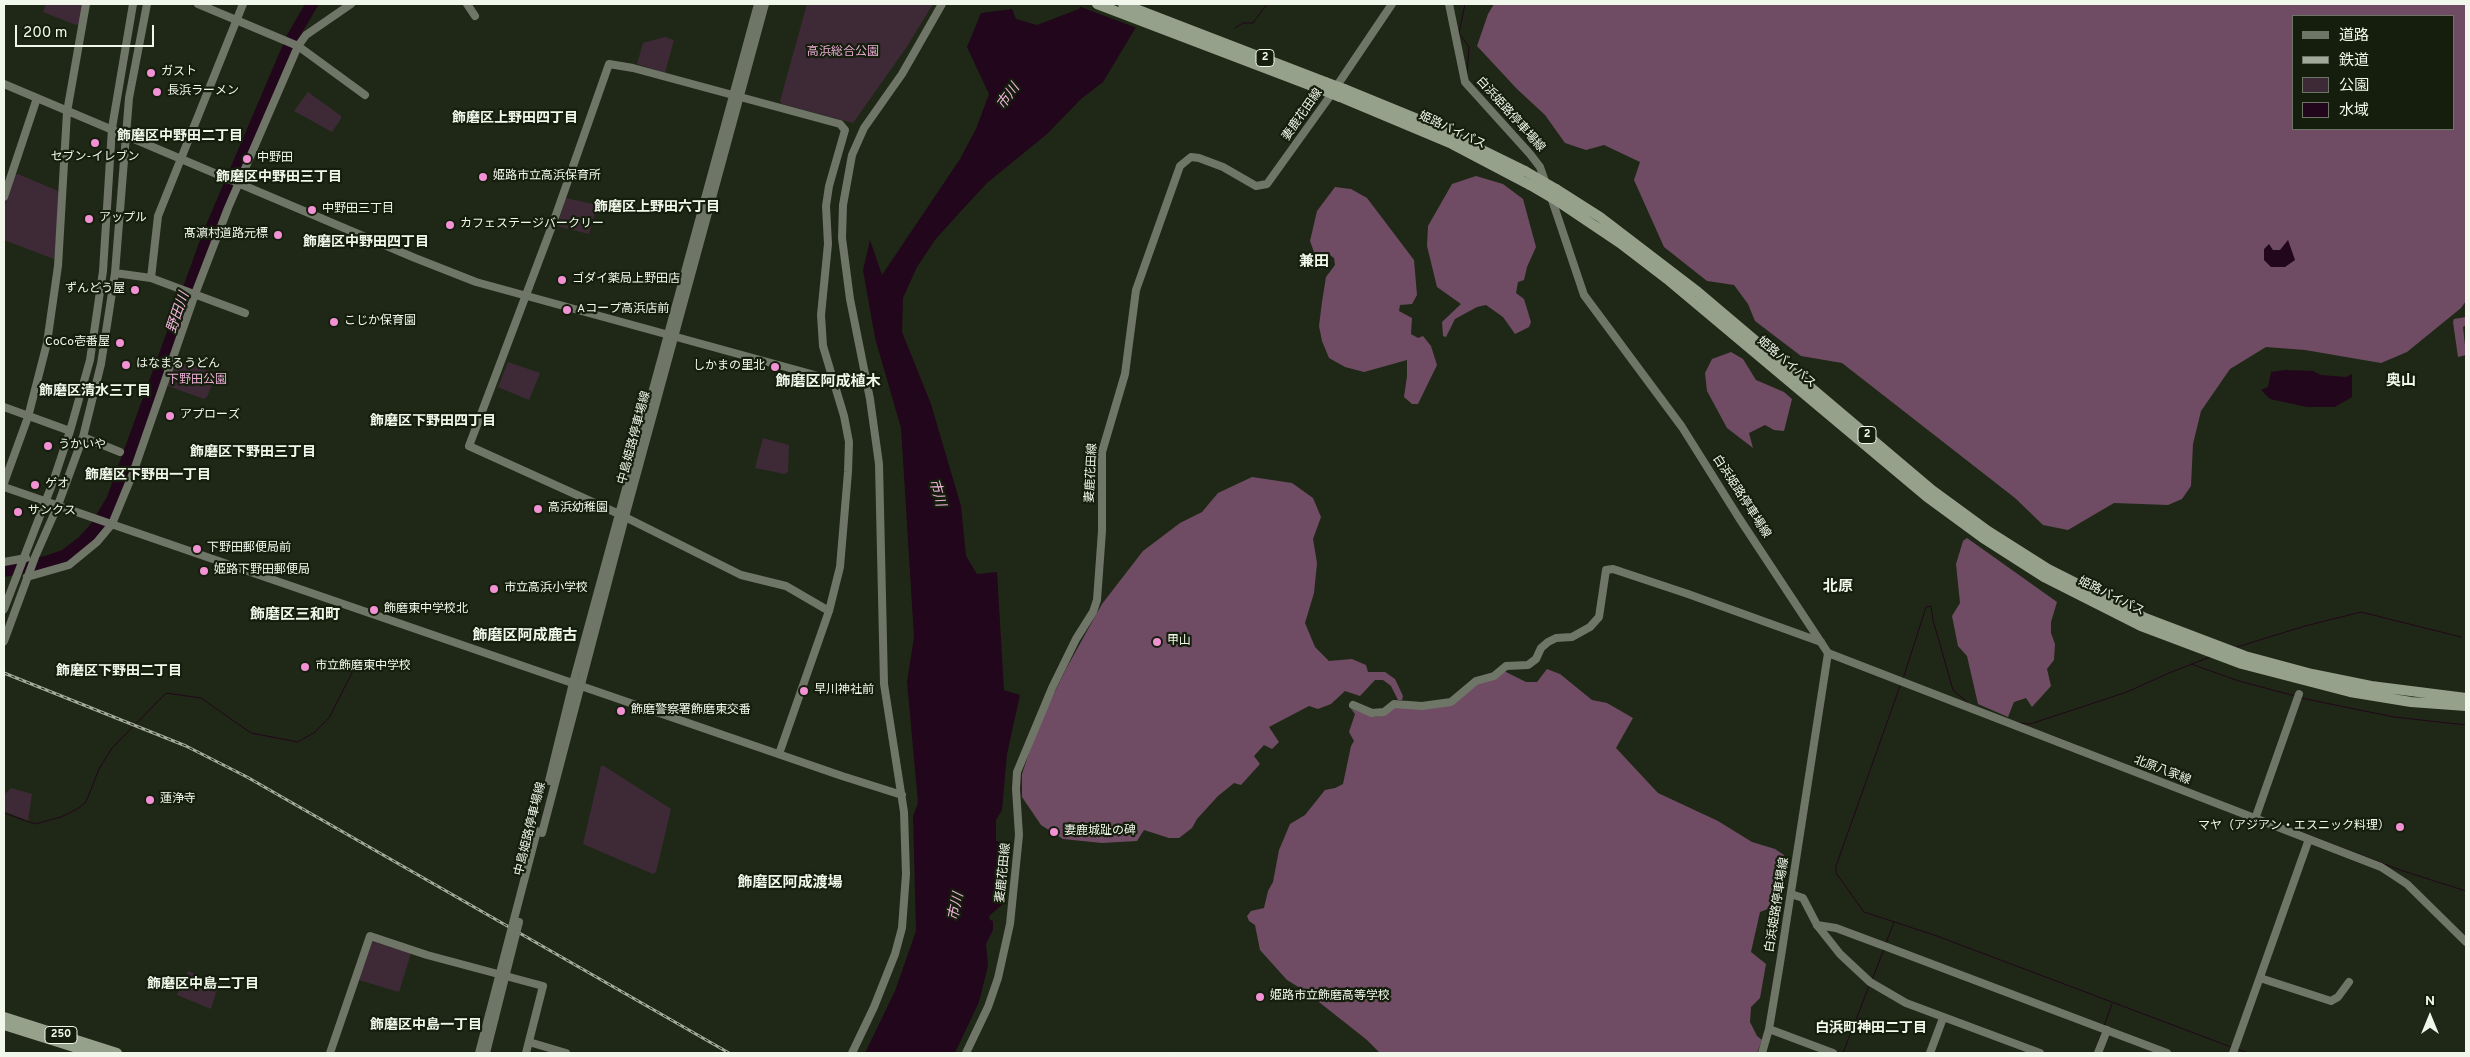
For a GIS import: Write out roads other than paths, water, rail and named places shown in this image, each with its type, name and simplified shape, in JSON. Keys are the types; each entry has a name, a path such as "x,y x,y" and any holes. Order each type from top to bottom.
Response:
{"highway":[{"name":"姫路バイパス","path":"1097,4 1149,18"},
{"name":"姫路バイパス","path":"1123,4 1149,18 1412,121 1525,171 1556,189 1600,217 1698,292 1902,465 1988,531 2048,569 2110,602 2202,646"},
{"name":"姫路バイパス","path":"1427,128 1559,202 1620,243 1667,279 1897,473 1983,538 2044,577 2090,602 2141,626 2243,660 2311,679 2371,691 2466,704"},
{"name":"250","path":"4,1017 118,1053"},
{"name":"250","path":"4,1025 93,1053"}],"street":[{"path":"4,483 28,417 47,343 58,266 67,112 86,4"},
{"path":"4,610 70,431 90,360 103,271 112,128 134,4"},
{"path":"4,641 83,436 107,336 115,273 129,98 147,4"},
{"path":"198,4 284,38 298,46 364,95"},
{"path":"151,278 158,216 244,4"},
{"path":"28,577 69,565 97,542 112,524 134,474 195,294 238,184 298,46 306,35 351,4"},
{"path":"467,4 475,16"},
{"name":"中島姫路停車場線","path":"479,1053 492,1016 539,832 573,683 622,516 736,97 758,4"},
{"name":"中島姫路停車場線","path":"736,97 765,4"},
{"path":"852,1053 887,977 902,928 906,874 902,795 884,684 879,464 870,399 850,299 842,238 842,205 852,155 864,128 902,74 942,4"},
{"name":"妻鹿花田線","path":"966,1053 984,1018 998,978 1010,924 1019,835 1016,788 1017,772 1052,688 1076,639 1093,612 1096,600 1102,531 1102,452 1125,374 1136,290 1180,166 1191,157 1199,158 1223,167 1256,186 1267,184 1328,100 1392,4"},
{"name":"白浜姫路停車場線","path":"1449,4 1465,82 1540,167 1584,295 1682,427 1739,518 1828,653 1792,894 1769,1029 1762,1053"},
{"path":"779,754 829,611 840,567 849,456 847,428 823,346 821,315 828,244 826,206 828,186 846,130 840,124 633,68 609,64 552,226 524,295 469,446 622,516 741,575 786,586 829,611"},
{"path":"4,84 67,112 112,128 238,184 476,282 833,380"},
{"path":"4,197 37,98"},
{"path":"115,273 151,278 245,313"},
{"path":"4,407 70,431"},
{"path":"83,436 120,452"},
{"path":"4,487 893,794 902,795"},
{"name":"中島姫路停車場線","path":"539,832 581,686 622,516"},
{"path":"4,562 35,557"},
{"path":"1353,705 1372,713 1384,712 1394,704 1422,706 1451,702 1476,681 1494,676 1506,666 1528,665 1536,659 1541,648 1548,642 1556,638 1572,637 1590,627 1600,617 1606,570 1613,569 1821,642"},
{"name":"北原八家線","path":"1828,653 2254,820 2366,860 2393,873 2407,884 2466,942"},
{"path":"2254,820 2299,694"},
{"path":"2233,1053 2309,839"},
{"path":"1792,894 1803,898 1817,925 1840,954 1870,982 1906,1004 2040,1053"},
{"path":"1817,925 1853,934 2167,1053"},
{"path":"330,1053 370,936 427,955 543,986 526,1053"},
{"path":"2260,978 2330,1001 2338,997 2349,982"},
{"name":"中島姫路停車場線","path":"486,1053 492,1016"},
{"path":"1930,1053 1943,1018"},
{"path":"1769,1029 1833,1053"},
{"path":"2098,1053 2107,1030"},
{"path":"529,1042 566,1053"}],"water":[{"name":"野田川","path":"305,4 319,4 297,41 238,177 123,494 112,516 94,541 82,552 66,562 49,569 4,577 4,564 45,556 62,550 79,537 90,525 107,497 203,232 287,35"},
{"name":"市川","path":"1081,4 1150,4 1103,82 1081,99 1047,134 987,183 961,211 935,240 917,267 903,298 902,332 931,404 961,506 966,556 977,574 997,572 1004,690 1020,695 1007,754 1002,810 996,820 996,841 1003,842 1006,881 1004,903 989,916 990,920 993,921 993,930 986,944 988,966 979,1002 955,1053 865,1053 895,991 916,931 913,816 918,803 907,682 914,637 901,428 875,338 863,270 870,240 882,275 960,159 976,129 989,94 967,47 981,13 1012,9 1016,19 1037,25 1079,9"},
{"path":"2288,240 2295,260 2285,267 2271,267 2264,260 2264,249 2269,244 2273,250 2280,250"},
{"path":"2285,370 2313,371 2321,375 2346,377 2352,374 2352,397 2335,407 2307,407 2270,399 2261,390 2268,387 2271,372"}],"waterway":[{"path":"1235,28 1243,23 1253,23 1267,4"},
{"path":"1465,4 1459,33 1469,47 1467,75"},
{"path":"1903,679 1926,607 1931,606 1933,620 1953,690 1968,703"},
{"path":"2237,647 2305,626 2361,612 2461,637"},
{"path":"2019,723 2030,724 2127,692 2210,657"},
{"path":"4,813 35,824 61,817 79,808 86,802 99,769 112,748 166,693 201,698 251,733 298,742 315,732 329,718 355,667 376,661 391,666"},
{"path":"2191,664 2239,681 2295,696"},
{"path":"1900,686 1836,866 1836,873 1864,912 1937,936 2231,1047"},
{"path":"2301,698 2394,717 2466,725"},
{"path":"2047,734 2078,746"},
{"path":"2285,826 2400,870 2466,891"},
{"path":"1886,943 1894,922"},
{"path":"1872,980 1884,949"},
{"path":"1843,1053 1869,986"},
{"path":"2104,1026 2112,1004"},
{"path":"2098,1042 2102,1032"},
{"path":"2237,1049 2248,1053"}],"railway":[{"path":"4,673 186,746 247,777 729,1053"}],"place":[{"name":"ガスト","path":"151,73"},
{"name":"長浜ラーメン","path":"157,92"},
{"name":"セブン-イレブン","path":"95,143"},
{"name":"中野田","path":"247,159"},
{"name":"姫路市立高浜保育所","path":"483,177"},
{"name":"中野田三丁目","path":"312,210"},
{"name":"アップル","path":"89,219"},
{"name":"カフェステージバークリー","path":"450,225"},
{"name":"髙濵村道路元標","path":"278,235"},
{"name":"ゴダイ薬局上野田店","path":"562,280"},
{"name":"ずんどう屋","path":"135,290"},
{"name":"Aコープ高浜店前","path":"567,310"},
{"name":"こじか保育園","path":"334,322"},
{"name":"CoCo壱番屋","path":"120,343"},
{"name":"はなまるうどん","path":"126,365"},
{"name":"しかまの里北","path":"775,367"},
{"name":"アプローズ","path":"170,416"},
{"name":"うかいや","path":"48,446"},
{"name":"ゲオ","path":"35,485"},
{"name":"高浜幼稚園","path":"538,509"},
{"name":"サンクス","path":"18,512"},
{"name":"下野田郵便局前","path":"197,549"},
{"name":"姫路下野田郵便局","path":"204,571"},
{"name":"市立高浜小学校","path":"494,589"},
{"name":"飾磨東中学校北","path":"374,610"},
{"name":"甲山","path":"1157,642"},
{"name":"市立飾磨東中学校","path":"305,667"},
{"name":"早川神社前","path":"804,691"},
{"name":"飾磨警察署飾磨東交番","path":"621,711"},
{"name":"蓮浄寺","path":"150,800"},
{"name":"マヤ（アジアン・エスニック料理）","path":"2400,827"},
{"name":"妻鹿城趾の碑","path":"1054,832"},
{"name":"姫路市立飾磨高等学校","path":"1260,997"}],"district":[{"name":"飾磨区上野田四丁目","path":"515,119"},
{"name":"飾磨区中野田二丁目","path":"180,137"},
{"name":"飾磨区中野田三丁目","path":"279,178"},
{"name":"飾磨区上野田六丁目","path":"657,208"},
{"name":"飾磨区中野田四丁目","path":"366,243"},
{"name":"兼田","path":"1314,263"},
{"name":"奥山","path":"2401,382"},
{"name":"飾磨区阿成植木","path":"828,383"},
{"name":"飾磨区清水三丁目","path":"95,392"},
{"name":"飾磨区下野田四丁目","path":"433,422"},
{"name":"飾磨区下野田三丁目","path":"253,453"},
{"name":"飾磨区下野田一丁目","path":"148,476"},
{"name":"北原","path":"1838,588"},
{"name":"飾磨区三和町","path":"295,616"},
{"name":"飾磨区阿成鹿古","path":"525,637"},
{"name":"飾磨区下野田二丁目","path":"119,672"},
{"name":"飾磨区阿成渡場","path":"790,884"},
{"name":"飾磨区中島二丁目","path":"203,985"},
{"name":"飾磨区中島一丁目","path":"426,1026"},
{"name":"白浜町神田二丁目","path":"1871,1029"}],"park label":[{"name":"高浜総合公園","path":"843,53"},
{"name":"下野田公園","path":"197,381"}]}
